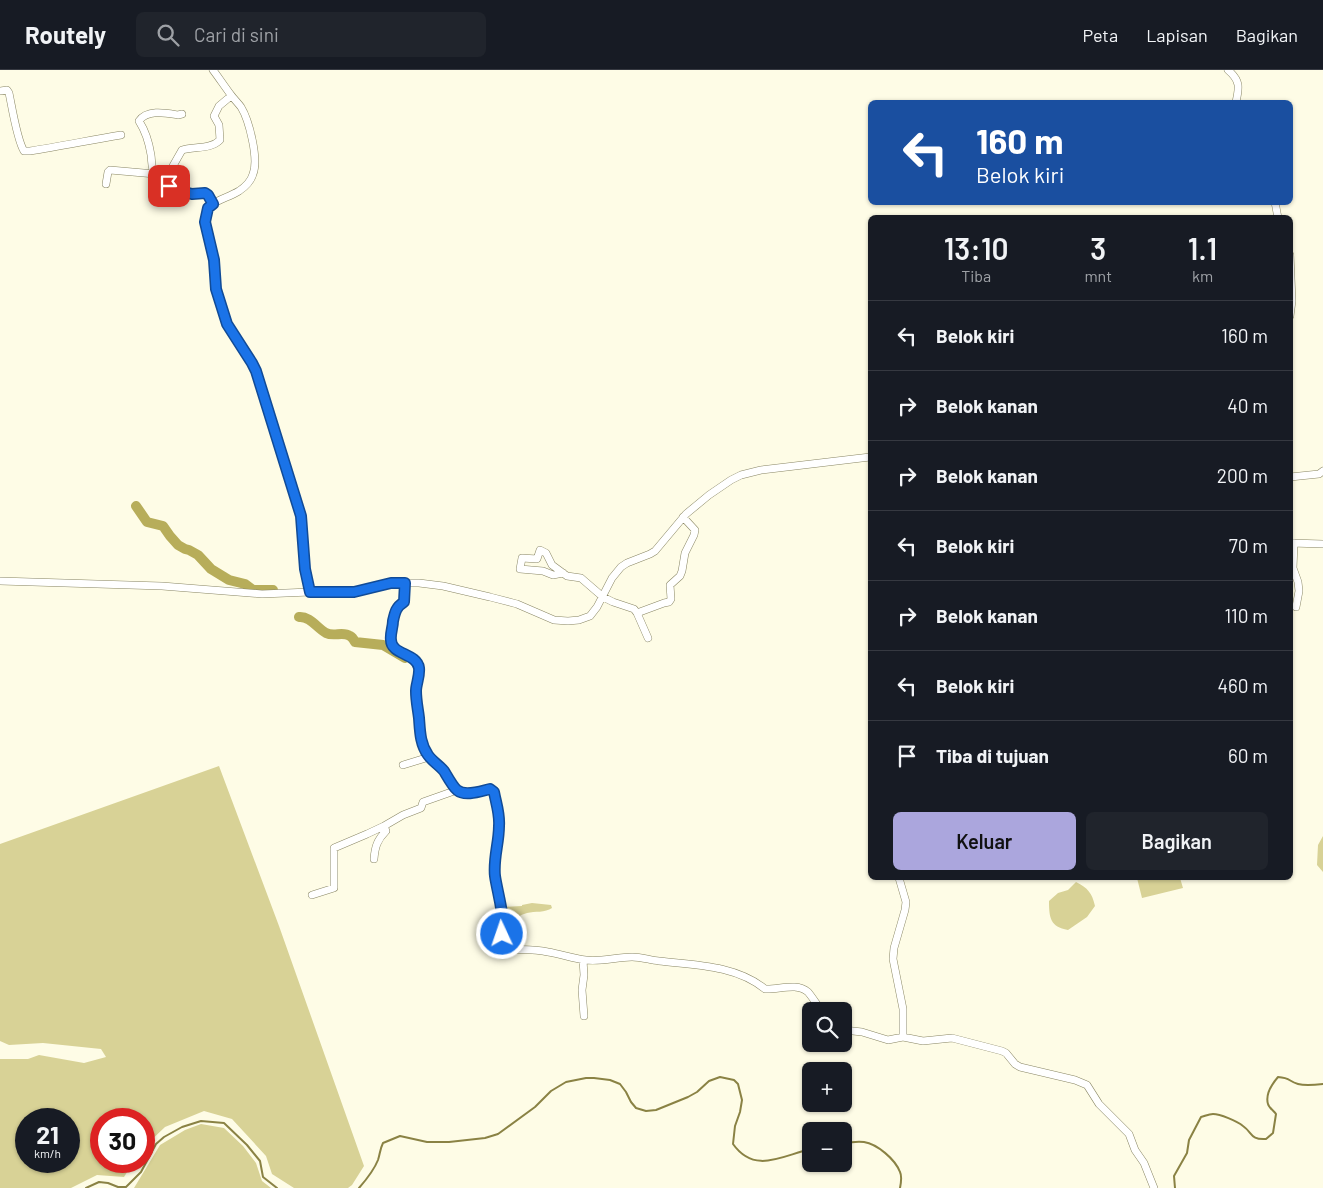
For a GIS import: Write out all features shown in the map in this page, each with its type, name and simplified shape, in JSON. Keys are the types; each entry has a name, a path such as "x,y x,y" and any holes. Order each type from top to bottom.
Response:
{"street":[{"path":"213,70 241,107 251,133 254,152 254,171 249,182 238,192 208,208 205,222 214,260 216,289 227,324 256,371 290,480 301,516 305,569 310,592"},
{"path":"1228,70 1238,84 1236,100"},
{"path":"0,91 7,90 9,93 19,138 24,151 64,146 121,135"},
{"path":"213,204 205,193 192,194 180,191 169,186 165,180 182,150 210,146 220,140 219,125 214,116 219,106 231,96"},
{"path":"155,174 152,169 149,144 145,131 139,121 152,113 182,114"},
{"path":"106,184 110,170 166,176"},
{"path":"0,581 162,586 262,594 354,592 391,583 419,583 443,586 517,604 554,620 579,620 593,614 612,578 621,568 634,559 655,551 683,518 709,495 731,480 761,470 868,457"},
{"path":"1293,478 1319,474 1323,471"},
{"path":"637,613 669,602 671,599 670,585 680,576 685,553 694,535 692,525 683,518"},
{"path":"1293,543 1323,544"},
{"path":"563,573 553,575 543,571 520,569 522,558 537,559 540,550 546,553 551,564 563,573 568,576 581,578 602,597 634,609 648,638"},
{"path":"1293,568 1299,591 1296,607"},
{"path":"405,583 404,602 398,605 395,612 390,641 399,651 415,660 419,668 416,703 423,746 457,790 463,793 490,789 494,792 499,820 495,868 503,922 500,942 502,948 549,952 584,960 635,957 726,970 746,977 765,988 801,988 809,993 816,1002"},
{"path":"403,764 429,756"},
{"path":"312,895 334,888 334,848 420,808 424,802 457,790"},
{"path":"374,859 378,838 386,831 384,826"},
{"path":"900,880 906,902 893,958 903,1009 902,1037"},
{"path":"584,960 582,990 584,1016"},
{"path":"852,1031 888,1040 902,1037 923,1041 952,1038 1006,1053 1020,1067 1084,1084 1129,1134 1154,1188"}],"shaded area":[{"path":"219,766 279,926 364,1166 348,1188 294,1188 272,1174 266,1156 232,1119 204,1111 165,1127 155,1137 155,1108 90,1108 90,1173 126,1173 124,1177 97,1175 71,1188 0,1188 0,1059 28,1059 39,1055 84,1063 106,1057 101,1049 43,1043 9,1045 0,1041 0,844"},
{"path":"1323,836 1323,872 1317,865 1318,845"},
{"path":"1138,880 1181,880 1183,888 1142,898"},
{"path":"1076,882 1089,891 1095,906 1087,917 1068,930 1062,929 1054,924 1050,916 1049,901 1058,893 1068,890"},
{"path":"532,903 551,905 552,908 546,911 524,914 508,924 503,922 502,907 522,906"},
{"path":"201,1124 224,1128 243,1146 256,1163 262,1181 271,1188 134,1188 143,1173 155,1173 155,1153 160,1145 185,1130"}],"waterway":[{"path":"136,506 147,522 163,526 178,545 198,555 211,569 229,580 245,584 253,590 273,590"},
{"path":"299,617 307,618 326,633 347,635 355,642 383,645 405,658"},
{"path":"359,1188 376,1164 383,1143 400,1136 427,1142 449,1142 485,1138 498,1134 535,1107 551,1091 566,1082 586,1078 610,1080 620,1084 636,1108 646,1111 656,1110 688,1097 709,1081 720,1077 734,1080 738,1084 742,1100 735,1126 733,1144 751,1159 760,1161 802,1152"},
{"path":"1175,1188 1174,1176 1187,1153 1189,1140 1201,1117 1213,1114 1224,1116 1240,1124 1254,1137 1266,1139 1273,1133 1276,1114 1269,1105 1267,1097 1271,1086 1278,1077 1301,1085 1323,1084"},
{"path":"86,1188 99,1182 126,1187 141,1172 156,1144 182,1127 201,1121 224,1123 247,1145 260,1161 263,1177 277,1188"},
{"path":"852,1142 869,1143 885,1153 898,1167 901,1178 900,1188"}],"route":[{"path":"169,186 192,194 205,193 213,204 208,208 205,222 214,260 216,289 227,324 256,371 290,480 301,516 305,569 310,592 344,593 391,583 405,583 404,602 396,607 390,641 399,651 415,660 419,668 416,703 423,746 427,754 441,768 459,792 468,793 490,789 494,792 499,820 495,875 502,912 502,934"}]}
